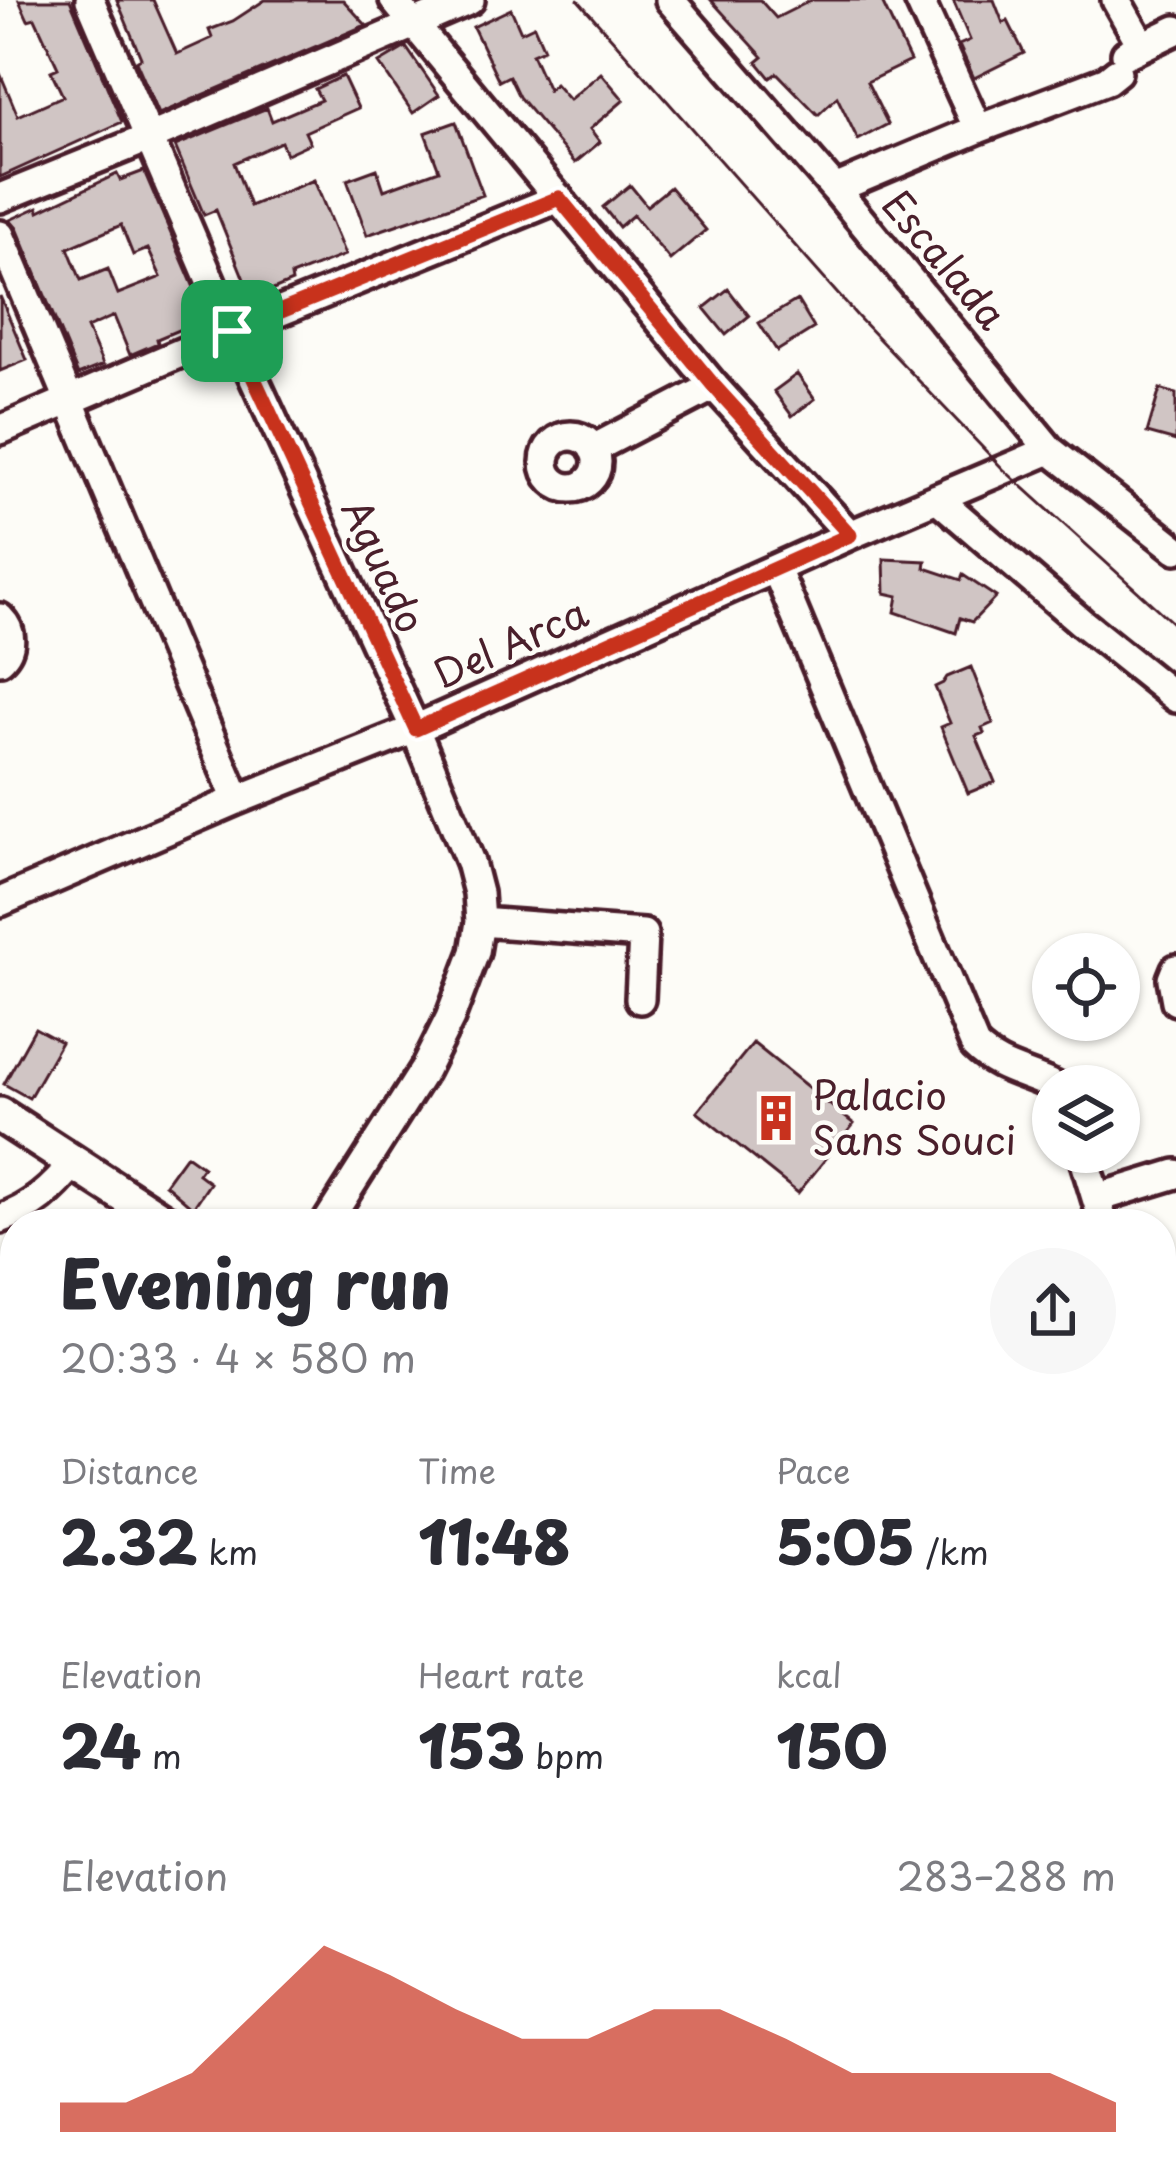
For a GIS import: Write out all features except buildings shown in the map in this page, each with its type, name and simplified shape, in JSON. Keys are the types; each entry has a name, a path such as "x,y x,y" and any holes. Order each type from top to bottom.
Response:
{"main road":[{"path":"0,1115 145,1209"}],"street":[{"name":"Aguado","path":"90,0 232,331 416,729 478,893 480,922 467,976 424,1070 336,1209"},
{"path":"394,0 714,386 850,535"},
{"path":"0,198 470,0"},
{"name":"Escalada","path":"670,0 835,189 1051,450 1176,549"},
{"path":"919,0 978,129"},
{"path":"1116,0 1128,57"},
{"path":"835,189 1107,80 1128,57 1176,30"},
{"path":"0,430 559,198"},
{"path":"0,235 237,800"},
{"path":"593,449 714,386"},
{"name":"Del Arca","path":"0,902 416,729 1051,450"},
{"path":"937,497 1176,698"},
{"path":"776,569 975,1046 988,1059 1032,1078"},
{"path":"0,618 10,640 0,661"},
{"path":"480,922 644,934 640,999"},
{"path":"1175,999 1172,979 1176,969"},
{"path":"26,1209 74,1163"},
{"path":"1089,1173 1100,1209"},
{"path":"1105,1209 1176,1174"}],"tram line":[{"path":"578,0 858,317 1003,469 1176,626"}],"place":[{"name":"Palacio Sans Souci","path":"776,1118"}],"route":[{"path":"559,198 714,386 850,535 416,729 232,331 559,198"}]}
